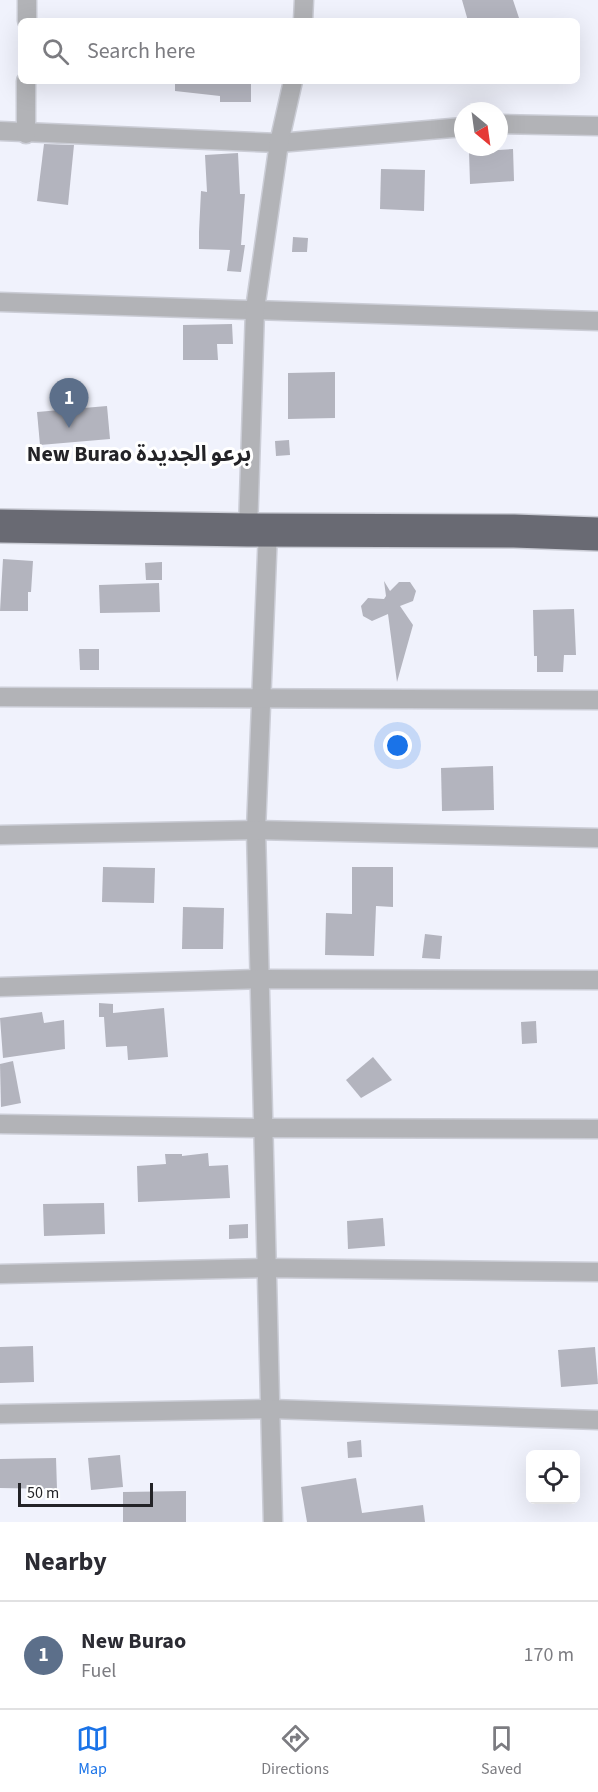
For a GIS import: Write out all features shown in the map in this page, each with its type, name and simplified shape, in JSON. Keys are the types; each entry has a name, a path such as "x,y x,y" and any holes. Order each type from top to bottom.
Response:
{"highway":[{"path":"0,526 514,531 598,534"}],"street":[{"path":"27,0 27,18"},
{"path":"303,18 304,0"},
{"path":"26,84 26,134"},
{"path":"273,1522 256,830 261,698 255,309 279,143 292,84"},
{"path":"508,123 598,126"},
{"path":"0,131 26,134 279,143 454,128"},
{"path":"0,302 598,321"},
{"path":"0,697 598,700"},
{"path":"0,835 256,830 598,838"},
{"path":"0,987 260,979 598,980"},
{"path":"0,1124 598,1129"},
{"path":"0,1274 267,1268 598,1272"},
{"path":"0,1414 271,1409 598,1420"}],"building":[{"path":"462,0 513,0 519,18 467,18"},
{"path":"175,84 251,84 251,102 220,102 220,96 175,91"},
{"path":"44,144 74,145 68,205 37,201"},
{"path":"508,149 513,149 514,181 470,184 469,156 508,156"},
{"path":"238,153 240,194 245,194 241,245 245,245 241,272 227,271 230,250 199,249 201,191 207,192 205,155"},
{"path":"381,169 425,170 424,211 380,209"},
{"path":"293,237 308,238 307,252 292,252"},
{"path":"232,324 233,344 217,344 218,360 183,360 183,325"},
{"path":"335,372 335,418 288,419 288,373"},
{"path":"107,406 110,439 40,445 37,412"},
{"path":"289,440 290,455 276,456 275,441"},
{"path":"3,559 33,561 31,592 28,592 28,611 0,611"},
{"path":"162,562 162,580 146,580 145,563"},
{"path":"384,581 390,591 399,582 410,582 416,591 413,601 400,606 413,625 397,682 388,614 372,621 363,616 361,606 368,598 384,599 386,596"},
{"path":"159,583 160,612 100,613 99,585"},
{"path":"574,609 576,655 564,655 563,672 537,672 537,656 534,656 533,610"},
{"path":"79,649 99,649 99,670 80,670"},
{"path":"493,766 494,810 442,811 441,768"},
{"path":"103,867 155,868 154,903 102,902"},
{"path":"352,867 393,867 393,907 376,906 374,956 325,955 326,913 352,914"},
{"path":"183,907 224,908 223,949 182,949"},
{"path":"425,934 442,936 440,959 422,958"},
{"path":"99,1003 113,1004 113,1013 164,1008 168,1057 128,1060 127,1046 106,1047 104,1017 99,1017"},
{"path":"42,1012 44,1023 64,1020 65,1049 3,1058 0,1018"},
{"path":"536,1021 537,1043 522,1044 521,1022"},
{"path":"373,1057 392,1080 361,1098 346,1080"},
{"path":"13,1061 21,1103 1,1107 0,1064"},
{"path":"208,1153 209,1166 228,1165 230,1198 138,1202 137,1166 166,1164 165,1154 182,1154 182,1156"},
{"path":"104,1203 105,1234 44,1236 43,1204"},
{"path":"383,1218 385,1246 348,1249 347,1221"},
{"path":"248,1224 248,1238 229,1239 229,1225"},
{"path":"33,1346 34,1382 0,1383 0,1347"},
{"path":"595,1347 598,1384 561,1387 558,1350"},
{"path":"361,1440 362,1457 348,1458 347,1442"},
{"path":"120,1455 123,1487 91,1490 88,1458"},
{"path":"56,1458 57,1489 0,1488 0,1459"},
{"path":"356,1478 362,1513 423,1505 425,1522 307,1522 301,1487"},
{"path":"186,1491 186,1522 123,1522 123,1492"}],"place":[{"name":"New Burao","path":"69,428"}],"district":[{"name":"New Burao برعو الجديدة","path":"139,454"}]}
